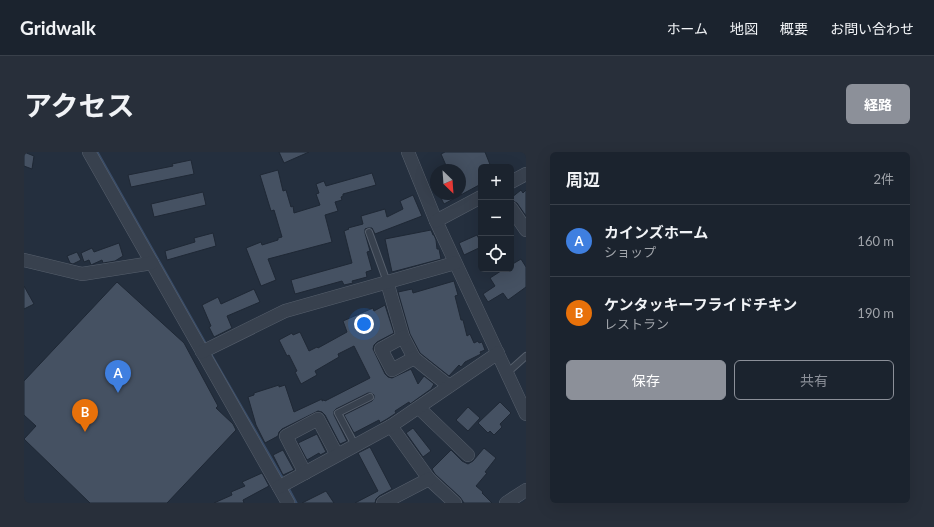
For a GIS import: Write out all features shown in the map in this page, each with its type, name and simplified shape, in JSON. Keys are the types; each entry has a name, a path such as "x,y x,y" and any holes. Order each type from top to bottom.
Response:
{"street":[{"path":"89,152 288,503"},
{"path":"408,152 455,263 507,373 523,398 526,414"},
{"path":"514,180 526,174"},
{"path":"436,221 478,199"},
{"path":"514,212 526,230"},
{"path":"24,260 82,274 152,263"},
{"path":"202,352 285,311 455,263"},
{"path":"388,282 403,337 414,358 449,386"},
{"path":"403,337 381,349 392,370 414,358"},
{"path":"279,487 337,454 391,426 498,353"},
{"path":"419,408 468,455"},
{"path":"305,473 286,436 318,419 337,454"},
{"path":"391,426 429,479 455,503"},
{"path":"383,503 429,479"},
{"path":"506,503 526,490"}],"lane":[{"path":"369,232 388,282"},
{"path":"507,373 526,356"},
{"path":"355,445 338,413 370,397"}],"building":[{"path":"24,152 34,156 32,169 24,166"},
{"path":"279,152 309,152 284,163"},
{"path":"445,152 485,152 490,164 478,164 478,186 466,192 466,164 445,164 441,154"},
{"path":"191,160 194,174 131,187 128,175 173,166 172,164"},
{"path":"278,170 283,191 286,190 291,207 293,206 294,213 320,205 316,194 319,193 316,184 324,181 326,186 372,173 376,185 343,194 341,197 342,200 335,202 338,211 325,215 332,242 268,259 276,280 261,286 246,248 261,242 262,245 278,240 278,238 282,237 274,210 271,211 260,175"},
{"path":"521,190 523,193 526,190 526,216 517,203 514,202 514,196"},
{"path":"203,192 206,205 154,217 151,204"},
{"path":"413,195 422,216 375,234 372,228 365,229 370,251 367,252 372,270 366,272 367,277 352,281 353,283 344,285 342,281 295,294 291,280 352,263 344,231 349,229 348,228 363,224 361,216 385,209 387,217 403,209 400,201"},
{"path":"442,200 451,200 444,204"},
{"path":"431,230 436,240 437,249 439,249 441,259 392,272 385,239"},
{"path":"213,233 216,246 167,260 165,251 195,242 194,238"},
{"path":"477,235 478,237 478,248 464,255 459,243"},
{"path":"119,243 123,256 115,261 103,263 102,260 91,265 89,260 84,262 81,253 92,248 94,252"},
{"path":"77,252 81,260 73,264 70,263 67,256"},
{"path":"521,259 526,267 526,287 508,300 503,293 488,302 483,294 495,286 490,278 499,272 514,272 514,263"},
{"path":"454,281 458,295 455,296 467,336 470,334 474,343 478,341 479,343 482,342 485,350 480,352 481,354 465,362 461,367 459,365 449,376 420,353 410,334 398,292 412,289 413,293"},
{"path":"117,282 184,343 218,406 216,408 233,424 236,430 167,503 90,503 24,439 36,426 24,415 24,381"},
{"path":"24,286 34,304 24,309"},
{"path":"254,289 260,302 227,316 232,328 214,337 202,305 218,297 221,304"},
{"path":"385,305 394,333 377,342 373,349 385,374 392,378 411,369 418,384 424,376 434,384 431,389 410,404 409,402 395,411 396,413 380,423 379,420 354,433 344,415 372,401 374,395 368,393 336,409 334,411 334,415 347,441 340,444 325,415 318,411 282,429 278,436 265,443 256,425 248,397 254,395 254,393 279,385 279,387 285,385 294,412 322,399 322,401 325,401 370,378 354,346 338,354 339,357 315,371 317,375 301,384 295,372 297,371 289,355 287,356 279,340 292,333 293,335 300,332 309,351 317,347 318,348 347,332 343,321 373,308 374,311"},
{"path":"500,402 511,413 500,424 502,427 494,435 490,431 488,433 478,423"},
{"path":"468,407 480,418 468,431 456,420"},
{"path":"413,428 431,451 423,457 406,433"},
{"path":"317,434 326,452 320,455 319,453 307,460 298,443"},
{"path":"370,447 392,489 379,496 375,503 355,503 378,491 358,453"},
{"path":"484,448 496,458 485,472 487,473 476,486 492,503 464,503 460,497 435,474 432,469 451,450 462,461 468,464 473,461"},
{"path":"283,450 294,470 283,475 273,455"},
{"path":"262,473 269,486 243,500 244,503 214,503 232,495 231,492 245,486 242,482"},
{"path":"326,491 334,503 302,503"}],"waterway":[{"path":"97,152 205,343"},
{"path":"210,353 284,481"},
{"path":"287,486 296,503"}],"place":[{"name":"カインズホーム","path":"118,393"},
{"name":"ケンタッキーフライドチキン","path":"85,432"}]}
